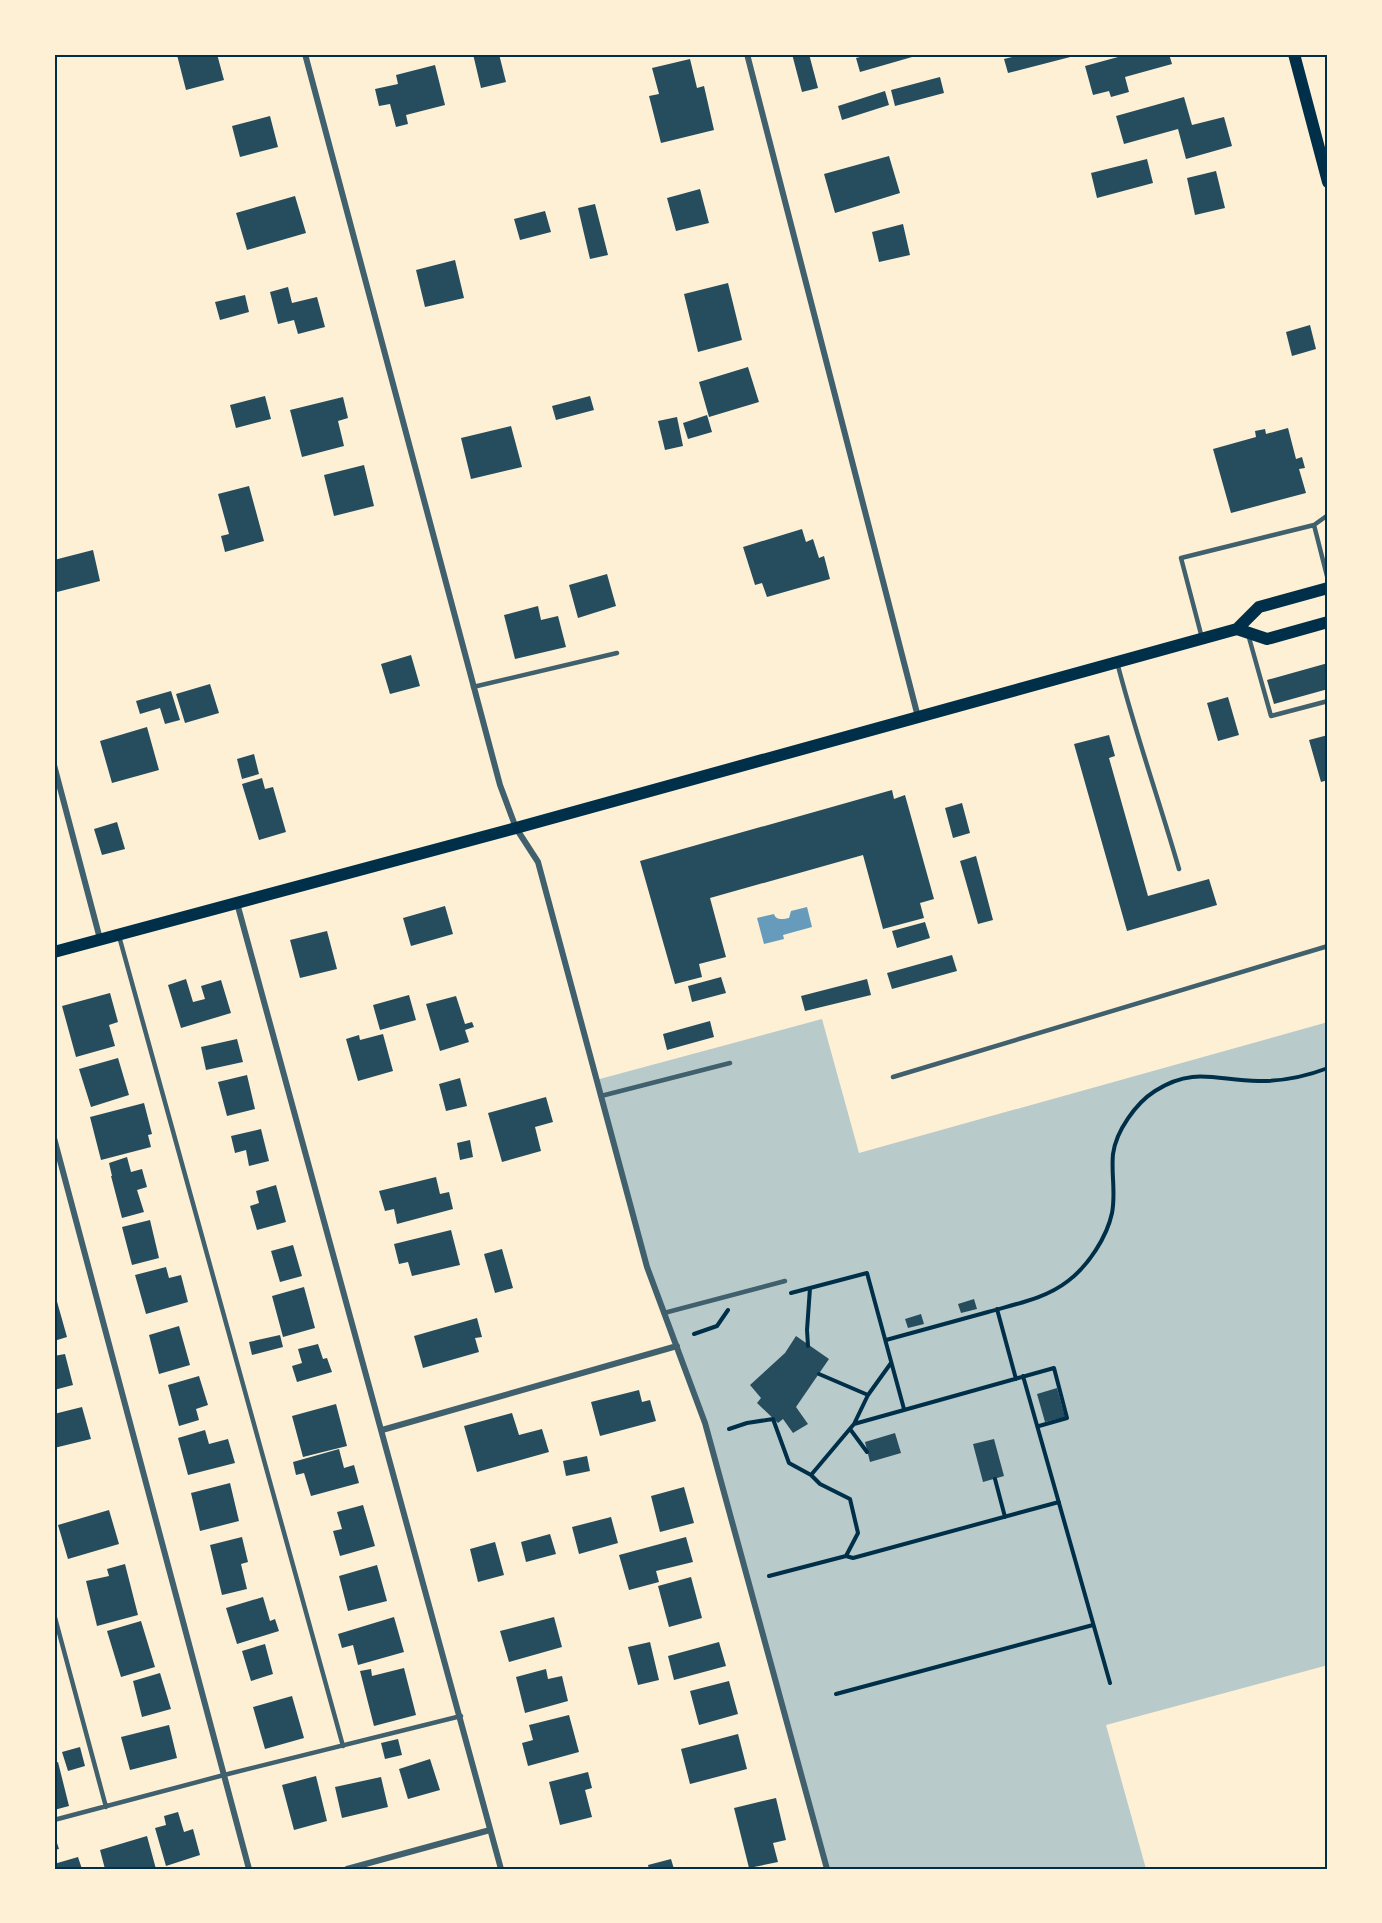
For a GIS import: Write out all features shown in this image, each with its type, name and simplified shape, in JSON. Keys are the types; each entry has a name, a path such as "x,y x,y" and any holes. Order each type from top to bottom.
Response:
{"main road":[{"path":"1294,54 1328,182"},
{"path":"1242,630 1259,607 1328,588"},
{"path":"54,952 516,828 1202,639 1242,630 1267,639 1328,622"}],"street":[{"path":"304,54 500,785 516,828 538,862 647,1268 705,1423 827,1869"},
{"path":"747,54 918,717"},
{"path":"54,765 100,939"},
{"path":"237,902 501,1869"},
{"path":"54,1138 249,1869"},
{"path":"382,1430 677,1346"},
{"path":"347,1869 490,1830"}],"lane":[{"path":"1202,639 1180,558 1314,525 1328,515"},
{"path":"1314,525 1328,580"},
{"path":"1242,630 1271,716 1328,701"},
{"path":"473,687 617,653"},
{"path":"1117,662 1130,713 1179,868"},
{"path":"119,934 343,1746"},
{"path":"893,1077 1328,946"},
{"path":"601,1096 730,1063"},
{"path":"664,1313 785,1281"},
{"path":"54,1614 106,1807"},
{"path":"54,1820 461,1716"}],"path":[{"path":"886,1340 1029,1301 1067,1282 1088,1261 1097,1248 1112,1215 1115,1190 1113,1153 1126,1121 1140,1102 1156,1090 1188,1077 1205,1075 1260,1082 1310,1075 1328,1068"},
{"path":"789,1294 867,1273 904,1409"},
{"path":"808,1346 810,1288"},
{"path":"694,1334 717,1326 728,1310 738,1307"},
{"path":"997,1309 1016,1378"},
{"path":"811,1475 854,1424 868,1395 892,1362"},
{"path":"854,1424 1054,1368 1067,1418 1039,1426"},
{"path":"819,1374 868,1395"},
{"path":"1023,1376 1110,1683"},
{"path":"729,1429 747,1423 773,1419 789,1463 811,1475 820,1485 850,1499 858,1533 846,1556"},
{"path":"850,1429 867,1452"},
{"path":"995,1479 1005,1517"},
{"path":"769,1576 846,1556 853,1558 1059,1502"},
{"path":"836,1694 1094,1625"}],"shaded area":[{"path":"822,1019 859,1153 1328,1022 1328,1665 1106,1725 1146,1869 827,1869 705,1423 647,1267 596,1080"}],"water":[{"path":"807,907 812,927 783,935 784,939 764,944 757,918 774,914 778,919 789,918 791,911"}],"building":[{"path":"217,54 224,80 186,90 177,55"},
{"path":"473,54 499,54 506,82 481,88"},
{"path":"792,54 809,54 818,88 802,92"},
{"path":"872,54 919,55 860,72 856,58"},
{"path":"1024,54 1078,55 1008,73 1004,59"},
{"path":"1129,54 1169,54 1172,64 1125,77 1129,92 1111,97 1109,91 1093,95 1085,66"},
{"path":"690,59 697,88 704,86 714,130 661,143 649,96 659,94 652,68"},
{"path":"435,65 445,105 406,115 408,124 396,127 390,104 379,106 375,89 398,84 396,75"},
{"path":"940,77 944,93 895,106 891,90"},
{"path":"885,91 889,105 842,120 838,106"},
{"path":"1184,97 1192,125 1224,117 1232,146 1186,159 1178,129 1124,144 1116,116"},
{"path":"270,116 278,147 240,157 232,126"},
{"path":"889,156 900,193 835,213 824,174"},
{"path":"1147,159 1153,183 1097,198 1091,173"},
{"path":"1216,171 1225,208 1195,215 1187,178"},
{"path":"700,189 709,223 676,231 667,198"},
{"path":"295,196 306,233 247,250 236,213"},
{"path":"595,204 608,255 590,259 578,208"},
{"path":"545,211 551,232 520,240 514,219"},
{"path":"903,224 910,255 879,262 872,232"},
{"path":"455,260 464,298 425,307 416,270"},
{"path":"728,283 742,340 698,352 684,294"},
{"path":"288,287 292,303 317,297 325,327 298,334 294,320 278,324 270,292"},
{"path":"245,295 249,312 220,320 215,302"},
{"path":"1310,325 1316,349 1292,356 1286,332"},
{"path":"748,367 759,402 709,417 699,382"},
{"path":"265,396 271,419 236,428 230,405"},
{"path":"590,396 594,410 556,420 552,406"},
{"path":"343,397 348,418 338,421 344,446 302,457 290,410"},
{"path":"707,415 712,432 688,439 683,423"},
{"path":"677,417 683,446 665,450 658,421"},
{"path":"511,426 522,467 471,479 461,438"},
{"path":"1288,428 1296,459 1302,457 1305,468 1299,469 1306,493 1231,513 1213,449 1256,437 1255,431 1265,429 1266,434"},
{"path":"364,465 374,506 334,516 324,475"},
{"path":"249,486 264,541 225,552 221,536 229,534 218,494"},
{"path":"802,529 806,542 813,539 819,558 824,556 830,579 767,597 762,583 755,585 743,547"},
{"path":"93,550 100,581 57,592 54,560"},
{"path":"607,574 616,606 578,618 569,585"},
{"path":"538,606 541,620 558,616 566,647 515,659 504,615"},
{"path":"411,655 420,686 390,694 381,664"},
{"path":"1328,663 1328,689 1274,704 1267,680"},
{"path":"210,684 219,713 185,723 176,694"},
{"path":"171,691 180,720 165,724 160,708 140,714 136,701"},
{"path":"1228,697 1239,735 1218,741 1207,703"},
{"path":"147,727 159,770 112,783 100,741"},
{"path":"1109,735 1115,756 1109,758 1148,896 1209,879 1217,905 1127,931 1074,744"},
{"path":"1328,735 1328,780 1321,782 1309,740"},
{"path":"254,754 259,774 242,779 237,759"},
{"path":"262,778 265,789 273,787 286,832 259,840 242,784"},
{"path":"892,790 894,799 905,795 934,899 920,903 924,918 883,929 863,855 710,898 726,957 699,964 702,977 675,984 640,861"},
{"path":"962,803 970,833 953,838 945,808"},
{"path":"117,822 125,849 102,855 94,829"},
{"path":"976,856 993,920 978,924 960,861"},
{"path":"445,906 453,934 411,946 403,918"},
{"path":"925,922 930,938 897,948 892,931"},
{"path":"327,931 337,969 300,978 290,940"},
{"path":"952,955 957,971 892,989 887,973"},
{"path":"721,977 726,993 692,1002 688,986"},
{"path":"186,979 193,1002 205,999 201,986 221,980 231,1013 181,1028 168,985"},
{"path":"867,979 871,995 805,1011 801,996"},
{"path":"110,993 118,1022 109,1025 115,1046 76,1057 62,1006"},
{"path":"409,995 416,1020 380,1030 373,1005"},
{"path":"456,996 465,1024 472,1022 474,1027 465,1030 469,1042 440,1051 426,1004"},
{"path":"710,1021 714,1037 667,1050 663,1034"},
{"path":"383,1034 393,1071 358,1081 346,1039 359,1035 360,1040"},
{"path":"237,1039 243,1062 206,1070 201,1047"},
{"path":"118,1058 129,1095 91,1107 79,1069"},
{"path":"247,1075 255,1109 227,1116 218,1082"},
{"path":"460,1078 467,1106 446,1111 439,1084"},
{"path":"546,1097 553,1122 535,1127 541,1151 502,1162 488,1113"},
{"path":"144,1103 152,1134 148,1135 151,1147 101,1160 90,1117"},
{"path":"261,1129 269,1161 249,1166 246,1150 235,1153 231,1136"},
{"path":"470,1140 473,1157 460,1160 457,1143"},
{"path":"127,1157 131,1172 142,1169 147,1187 137,1190 144,1212 122,1218 109,1163"},
{"path":"436,1177 440,1194 449,1192 453,1209 397,1224 394,1209 385,1211 379,1191"},
{"path":"276,1185 286,1222 257,1230 250,1206 259,1203 256,1191"},
{"path":"150,1220 159,1258 132,1265 122,1227"},
{"path":"451,1230 460,1265 412,1276 408,1262 399,1264 394,1244"},
{"path":"293,1245 302,1276 280,1282 271,1251"},
{"path":"502,1249 513,1288 495,1293 484,1254"},
{"path":"166,1267 169,1278 181,1275 188,1302 146,1314 135,1275"},
{"path":"304,1287 315,1328 283,1337 272,1296"},
{"path":"54,1298 56,1298 67,1337 54,1341"},
{"path":"974,1299 977,1309 961,1313 958,1304"},
{"path":"921,1314 924,1324 908,1328 905,1319"},
{"path":"477,1318 482,1337 475,1338 479,1352 423,1368 414,1336"},
{"path":"179,1326 190,1365 159,1374 149,1335"},
{"path":"280,1335 283,1347 252,1355 249,1342"},
{"path":"796,1336 829,1359 796,1407 808,1424 793,1433 783,1419 778,1423 757,1403 761,1398 750,1385 785,1353"},
{"path":"318,1344 323,1359 327,1358 332,1372 297,1382 292,1366 302,1363 298,1349"},
{"path":"65,1354 73,1385 54,1390 54,1356"},
{"path":"199,1376 208,1405 196,1409 199,1420 179,1426 168,1385"},
{"path":"1057,1388 1065,1417 1045,1422 1037,1394"},
{"path":"639,1390 642,1402 650,1400 656,1421 600,1436 591,1402"},
{"path":"336,1404 347,1446 303,1457 292,1416"},
{"path":"82,1407 91,1439 54,1448 54,1414"},
{"path":"512,1413 519,1435 542,1429 549,1452 477,1472 464,1426"},
{"path":"205,1430 209,1444 228,1439 235,1463 188,1475 178,1438"},
{"path":"895,1433 901,1453 870,1462 865,1442"},
{"path":"994,1439 1004,1476 983,1482 973,1444"},
{"path":"339,1449 344,1468 354,1465 359,1483 311,1496 304,1473 296,1475 293,1462"},
{"path":"587,1456 590,1471 566,1476 563,1461"},
{"path":"230,1483 239,1521 200,1531 191,1493"},
{"path":"684,1487 694,1523 660,1532 651,1496"},
{"path":"363,1505 375,1546 340,1556 333,1531 342,1529 337,1512"},
{"path":"109,1510 119,1544 68,1559 58,1525"},
{"path":"611,1517 618,1543 579,1554 572,1527"},
{"path":"550,1534 556,1554 526,1562 521,1542"},
{"path":"242,1537 248,1562 241,1564 247,1589 222,1595 210,1545"},
{"path":"686,1537 693,1562 656,1571 659,1582 629,1590 619,1555"},
{"path":"495,1542 504,1575 478,1582 470,1549"},
{"path":"125,1564 138,1615 97,1626 86,1581 109,1576 107,1569"},
{"path":"377,1565 387,1601 348,1611 339,1576"},
{"path":"691,1577 702,1618 669,1627 658,1586"},
{"path":"263,1597 270,1621 275,1619 279,1631 237,1644 226,1608"},
{"path":"394,1617 404,1652 358,1665 353,1645 342,1648 338,1634"},
{"path":"554,1617 562,1647 509,1662 500,1631"},
{"path":"141,1621 155,1667 121,1677 107,1631"},
{"path":"650,1642 659,1680 638,1685 628,1647"},
{"path":"719,1642 726,1666 674,1680 668,1656"},
{"path":"265,1644 273,1674 251,1681 242,1651"},
{"path":"404,1668 416,1715 374,1726 360,1671 371,1669 372,1676"},
{"path":"546,1669 548,1679 562,1676 568,1701 525,1713 516,1677"},
{"path":"160,1673 171,1709 142,1717 133,1681"},
{"path":"729,1681 738,1714 699,1725 690,1691"},
{"path":"292,1696 304,1738 265,1749 253,1707"},
{"path":"569,1715 579,1752 528,1766 522,1743 533,1740 529,1725"},
{"path":"169,1725 177,1758 130,1770 121,1737"},
{"path":"738,1734 747,1769 690,1784 681,1749"},
{"path":"398,1739 402,1755 385,1759 381,1743"},
{"path":"80,1747 85,1766 68,1771 62,1752"},
{"path":"430,1759 440,1790 408,1799 399,1769"},
{"path":"58,1762 69,1806 54,1810 54,1763"},
{"path":"588,1772 592,1788 585,1790 592,1817 560,1825 549,1782"},
{"path":"316,1776 327,1821 294,1830 282,1785"},
{"path":"381,1777 388,1807 342,1818 335,1787"},
{"path":"776,1798 786,1840 773,1843 778,1862 749,1868 734,1808"},
{"path":"178,1812 184,1832 193,1829 200,1855 166,1866 155,1828 166,1825 164,1816"},
{"path":"54,1834 59,1849 54,1850"},
{"path":"147,1836 156,1869 105,1869 100,1850"},
{"path":"78,1857 82,1869 54,1869 54,1864"},
{"path":"671,1859 674,1869 649,1869 648,1865"}]}
